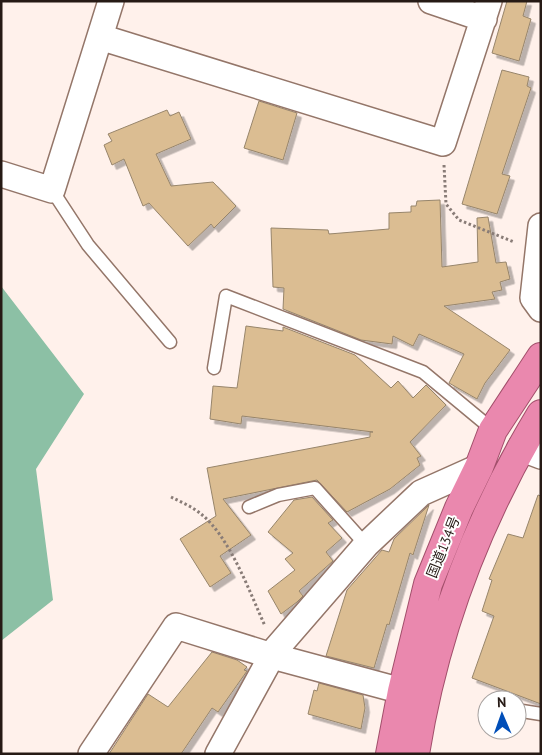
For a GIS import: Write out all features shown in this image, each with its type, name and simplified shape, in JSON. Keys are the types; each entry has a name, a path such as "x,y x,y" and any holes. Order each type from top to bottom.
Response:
{"highway":[{"name":"国道134号","path":"390,754 402,691 428,584 459,508 480,467 492,430 541,357"},
{"name":"国道134号","path":"415,754 423,701 454,594 531,452 541,414"}],"street":[{"path":"1,174 52,190 111,1"},
{"path":"100,37 443,143 486,10 431,1"},
{"path":"541,226 533,298 541,308"},
{"path":"218,754 274,653 366,545 421,493 480,467"},
{"path":"91,754 176,626 402,691"}],"lane":[{"path":"52,190 88,245 170,342"},
{"path":"214,368 226,296 422,372 492,430"},
{"path":"249,507 278,495 315,488 366,545"},
{"path":"527,712 541,714"}],"path":[{"path":"443,143 446,204 459,220 538,252"},
{"path":"171,497 201,514 213,526 238,566 274,653"}],"green space":[{"path":"1,286 84,394 36,469 53,600 1,641"}],"building":[{"path":"507,1 527,1 523,16 531,19 519,61 492,53"},
{"path":"502,70 529,77 527,86 531,88 502,174 510,176 497,214 462,204"},
{"path":"259,101 297,113 283,160 244,148"},
{"path":"167,110 170,116 179,112 191,139 156,154 171,186 213,182 236,206 214,228 211,224 188,246 149,203 143,206 124,159 112,165 104,145 112,141 108,134"},
{"path":"440,200 442,267 478,262 477,218 488,217 496,263 506,262 510,279 500,282 502,290 492,292 495,299 444,306 510,350 485,383 477,399 449,383 464,354 419,334 413,346 393,336 392,344 361,340 283,309 284,288 273,287 271,228 328,230 329,234 389,229 389,213 411,212 411,206 416,206 417,201"},
{"path":"246,326 283,331 283,327 355,355 391,388 398,381 413,398 426,385 446,405 410,442 421,456 417,458 420,465 390,489 347,512 317,480 223,499 251,535 220,556 231,573 210,587 180,539 216,516 207,468 370,437 370,432 373,432 242,416 241,424 210,419 213,386 237,388"},
{"path":"538,495 541,496 541,704 527,699 527,690 504,690 472,678 494,616 482,611 492,580 489,579 508,534 523,538"},
{"path":"312,497 333,520 328,523 342,538 326,552 333,561 299,591 303,596 281,614 268,591 295,570 285,559 293,553 268,532 294,500"},
{"path":"429,505 413,555 410,553 374,668 326,656 347,590 382,550 389,552 394,539"},
{"path":"212,652 237,660 247,667 244,670 247,671 218,712 212,708 181,754 109,754 148,694 168,707"},
{"path":"319,683 363,695 365,708 361,729 308,714 314,690 317,691"}]}
